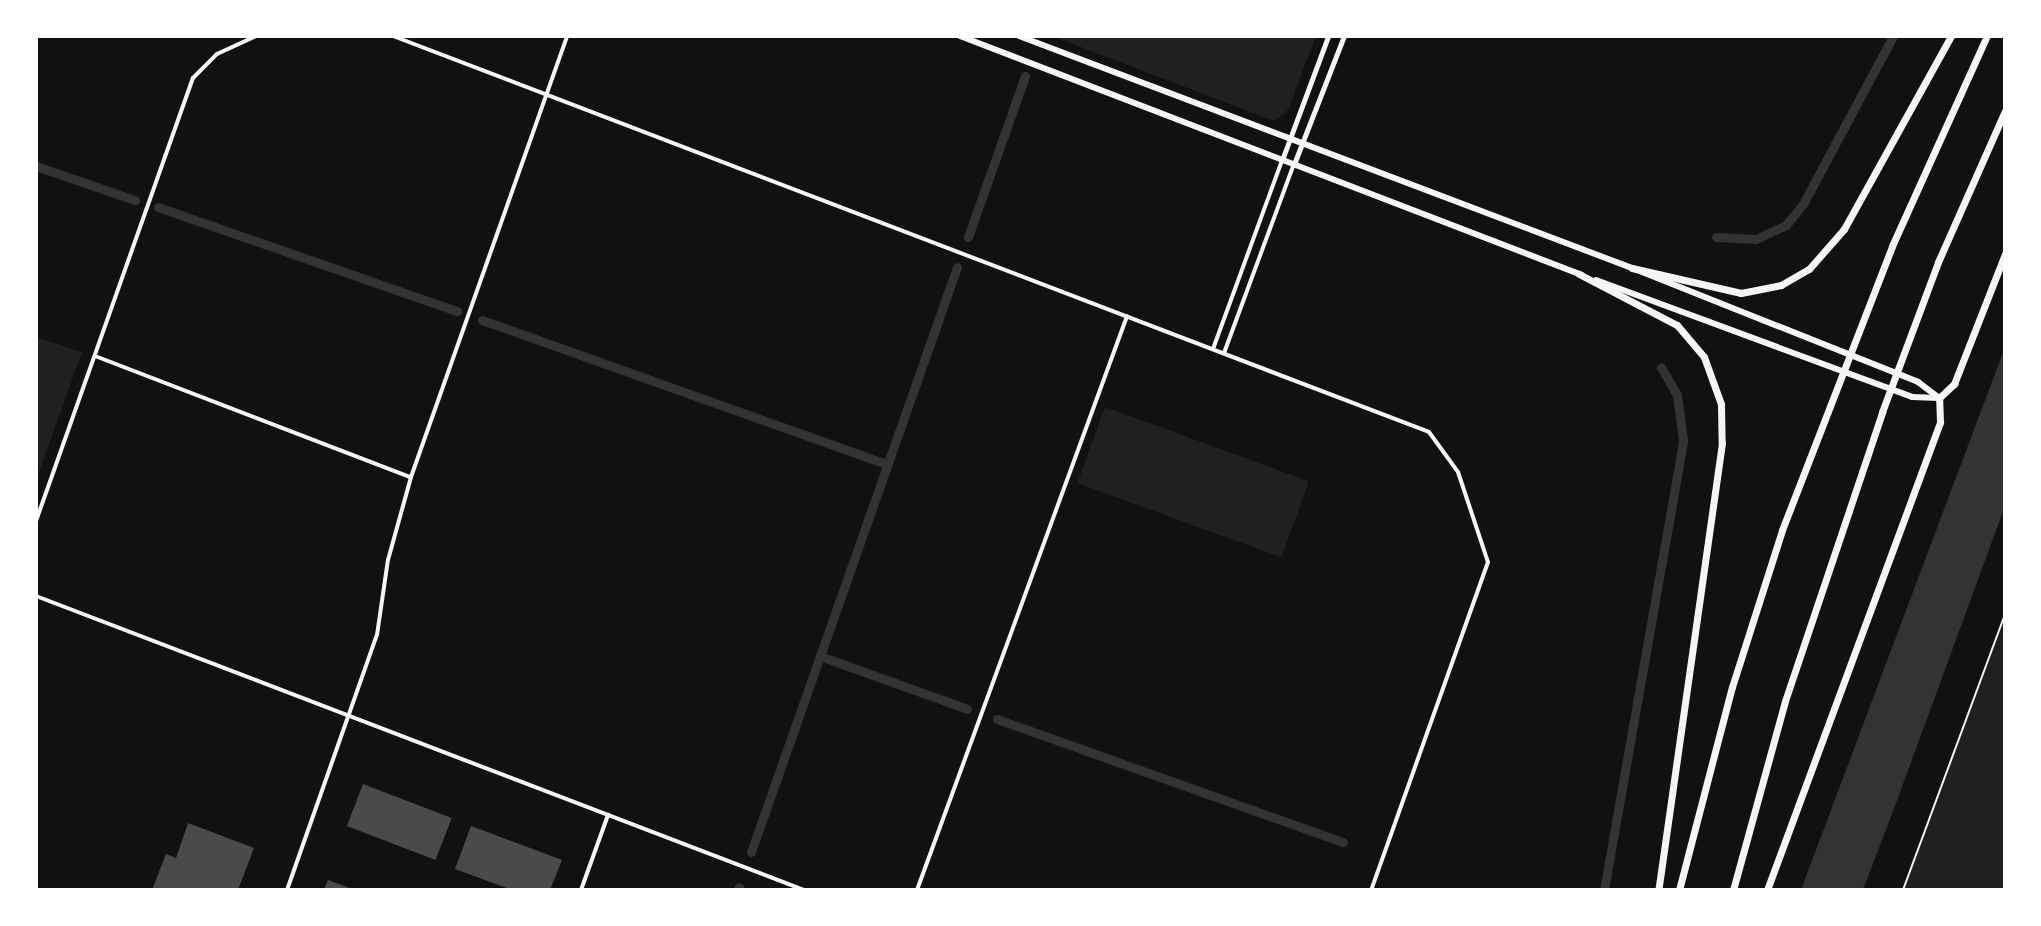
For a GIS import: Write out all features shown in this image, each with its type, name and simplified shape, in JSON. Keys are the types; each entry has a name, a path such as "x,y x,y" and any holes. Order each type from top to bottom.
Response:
{"highway":[{"path":"1632,268 1741,293 1781,285 1809,269 1844,229 1951,36"},
{"path":"1679,890 1732,687 1782,530 1859,334 1987,36"},
{"path":"1733,890 1785,701 1882,412 1938,262 2005,111"},
{"path":"1767,890 1940,422 1939,398 1954,384 2005,254"},
{"path":"1579,274 1677,325 1704,357 1721,404 1722,443 1658,890"}],"main road":[{"path":"960,36 1579,274 1912,397 1939,398"},
{"path":"1019,36 1632,268 1918,382 1939,398"}],"street":[{"path":"36,521 193,78 201,66 256,36"},
{"path":"393,36 1429,432 1446,450 1472,505 1486,545 1484,581 1371,890"},
{"path":"287,890 377,635 388,560 411,477 567,36"},
{"path":"1213,349 1328,36"},
{"path":"1224,353 1344,36"},
{"path":"917,890 1127,316"},
{"path":"95,356 411,477"},
{"path":"36,596 804,890"},
{"path":"581,890 608,815"}],"lane":[{"path":"1903,890 2005,614"}],"shaded area":[{"path":"1052,36 1316,36 1288,110 1274,121"},
{"path":"36,337 82,352 36,480"},
{"path":"2005,347 2005,506 1895,806 1863,890 1801,890"},
{"path":"1105,407 1309,481 1281,557 1077,483"},
{"path":"2005,614 2005,890 1903,890"}],"building":[{"path":"363,784 452,818 436,860 347,826"},
{"path":"188,823 254,848 238,890 152,890 166,854 176,858"},
{"path":"471,826 562,860 550,890 512,890 455,869"},
{"path":"328,880 355,890 324,890"}],"waterway":[{"path":"1716,237 1756,239 1786,225 1803,204 1893,36"},
{"path":"968,237 1025,76"},
{"path":"36,166 135,200"},
{"path":"158,207 457,311"},
{"path":"751,852 957,267"},
{"path":"482,320 887,464"},
{"path":"1604,890 1683,440 1677,395 1661,367"},
{"path":"820,656 967,709"},
{"path":"997,719 1343,842"}]}
